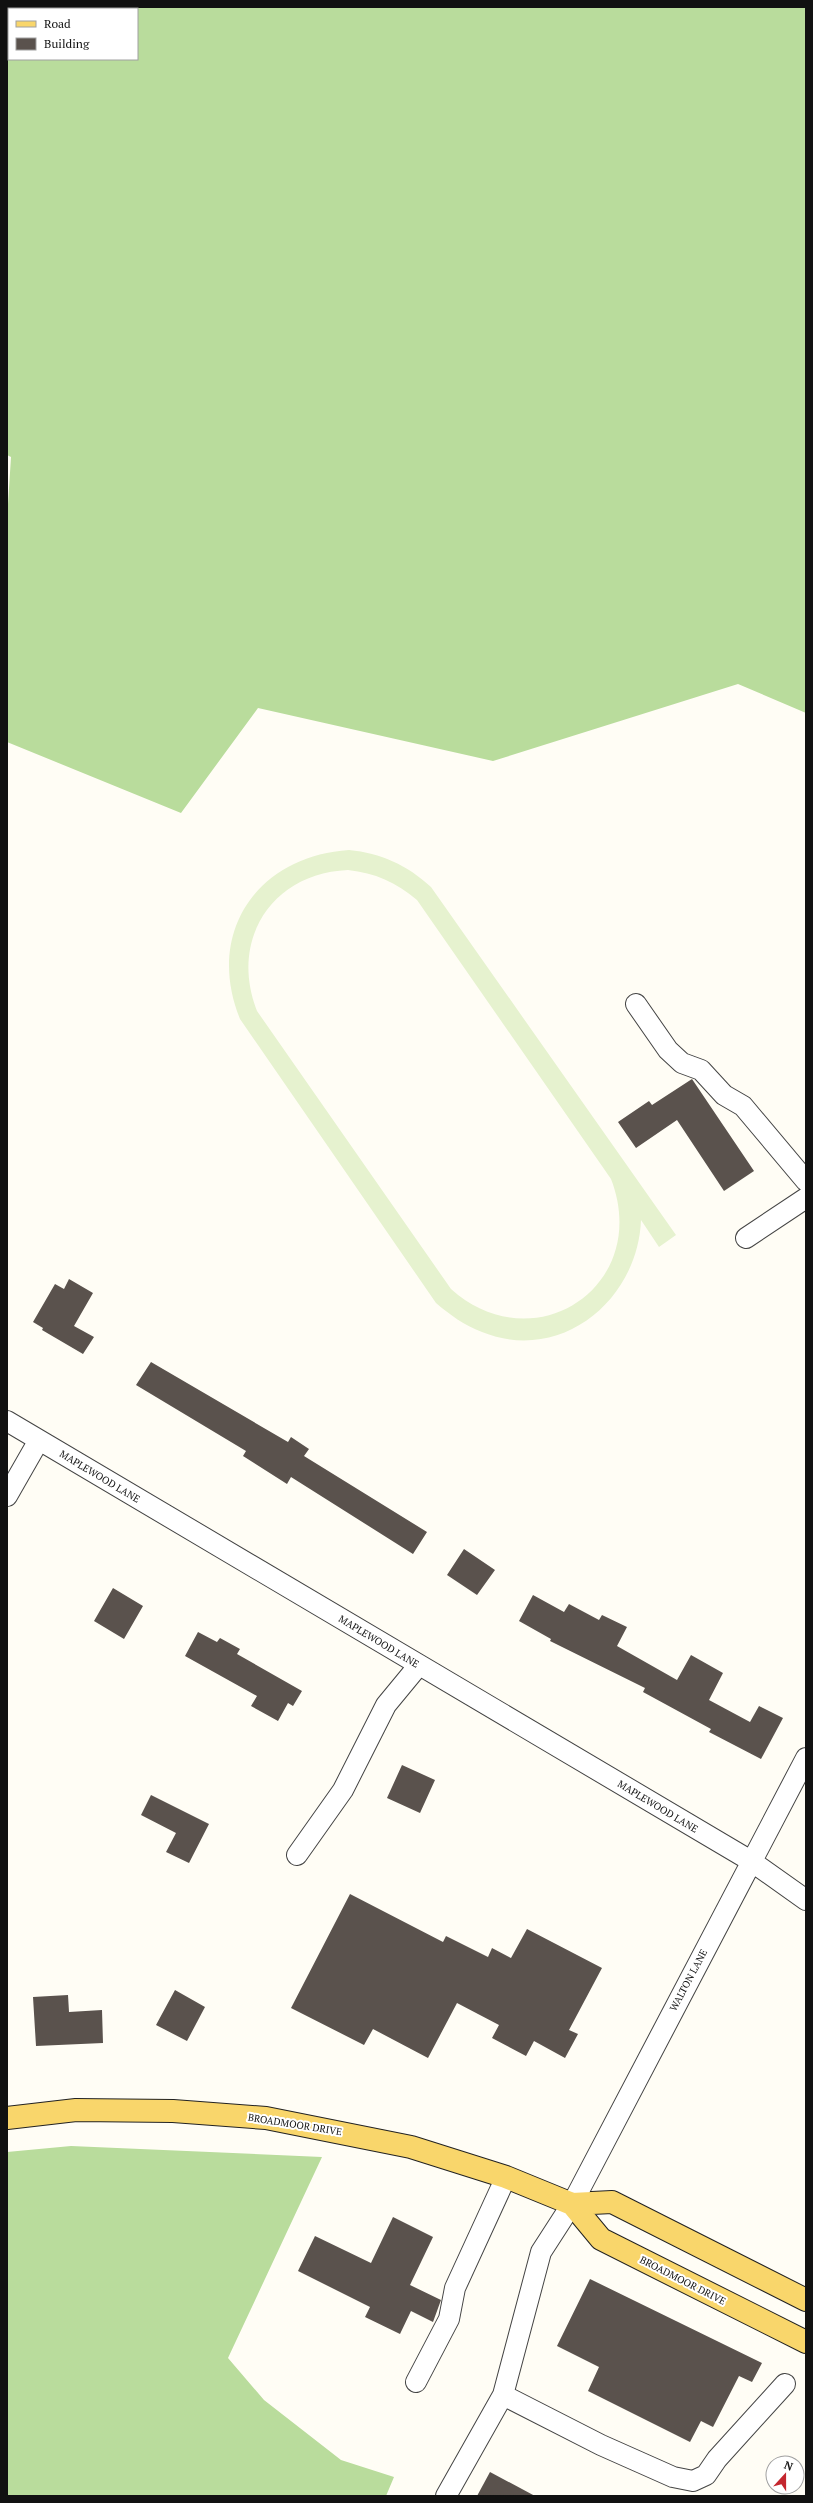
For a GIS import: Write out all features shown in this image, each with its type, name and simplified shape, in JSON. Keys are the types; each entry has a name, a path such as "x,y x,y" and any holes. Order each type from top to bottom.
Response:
{"main road":[{"name":"BROADMOOR DRIVE","path":"7,2118 76,2110 173,2111 266,2118 411,2147 506,2177 572,2204 612,2202 806,2300"},
{"name":"BROADMOOR DRIVE","path":"572,2204 601,2239 806,2342"}],"street":[{"path":"636,1004 668,1050 682,1062 701,1070 724,1095 743,1106 806,1181"},
{"path":"746,1238 806,1198"},
{"name":"MAPLEWOOD LANE","path":"7,1421 751,1861 806,1900"},
{"path":"7,1496 39,1440"},
{"path":"297,1855 343,1790 386,1705 419,1665"},
{"name":"WALTON LANE","path":"446,2496 503,2395 541,2252 572,2204 806,1758"},
{"path":"416,2382 449,2319 455,2288 506,2177"},
{"path":"503,2395 601,2445 673,2476 693,2481 706,2475 717,2460 785,2384"}],"green space":[{"path":"7,7 806,7 806,713 738,684 493,761 258,708 181,813 7,742 7,520 11,457 7,455"},
{"path":"349,850 383,857 413,872 431,887 676,1235 659,1247 641,1220 637,1249 626,1276 610,1299 590,1318 566,1332 540,1339 511,1340 482,1332 469,1326 452,1316 436,1303 240,1019 231,987 229,957 235,929 247,904 265,883 288,867 316,855","holes":["348,870 358,871 385,879 401,888 417,900 611,1179 619,1217 615,1251 601,1280 578,1302 549,1315 517,1318 484,1310 451,1289 257,1011 250,985 249,959 253,936 264,915 278,897 298,883 321,874"]},
{"path":"71,2146 322,2157 228,2358 264,2400 341,2460 394,2477 386,2496 7,2496 7,2152"}],"building":[{"path":"692,1079 754,1171 724,1191 677,1120 636,1148 618,1122 649,1101 652,1105"},
{"path":"69,1279 93,1293 74,1326 94,1337 83,1354 42,1330 43,1328 33,1322 55,1284 64,1289"},
{"path":"151,1362 288,1442 291,1437 309,1449 304,1456 427,1532 413,1554 291,1477 287,1484 243,1456 246,1451 136,1385"},
{"path":"464,1549 495,1570 477,1595 447,1575"},
{"path":"113,1588 143,1606 124,1639 94,1621"},
{"path":"533,1595 564,1612 569,1604 599,1620 602,1615 627,1627 617,1646 677,1680 691,1655 723,1673 709,1700 750,1722 759,1706 783,1718 761,1759 709,1732 711,1729 643,1692 645,1688 550,1641 551,1639 519,1621"},
{"path":"198,1632 217,1642 220,1638 240,1649 237,1654 302,1691 293,1706 288,1703 278,1721 251,1706 257,1696 185,1656"},
{"path":"402,1765 435,1780 420,1813 387,1798"},
{"path":"151,1795 209,1824 189,1863 166,1852 176,1833 141,1815"},
{"path":"350,1894 443,1942 446,1936 488,1957 492,1948 511,1958 527,1929 602,1968 569,2030 578,2034 565,2058 534,2041 526,2056 492,2038 499,2025 457,2003 428,2058 373,2029 364,2045 291,2008"},
{"path":"175,1990 205,2007 187,2041 156,2025"},
{"path":"68,1995 69,2012 102,2010 103,2043 36,2046 33,1997"},
{"path":"393,2217 433,2237 410,2285 441,2300 433,2322 411,2311 400,2334 365,2317 370,2307 298,2271 315,2236 371,2263"},
{"path":"590,2279 762,2363 752,2382 739,2376 713,2427 701,2421 690,2442 588,2391 599,2367 557,2346"},
{"path":"490,2472 535,2496 477,2496"}]}
